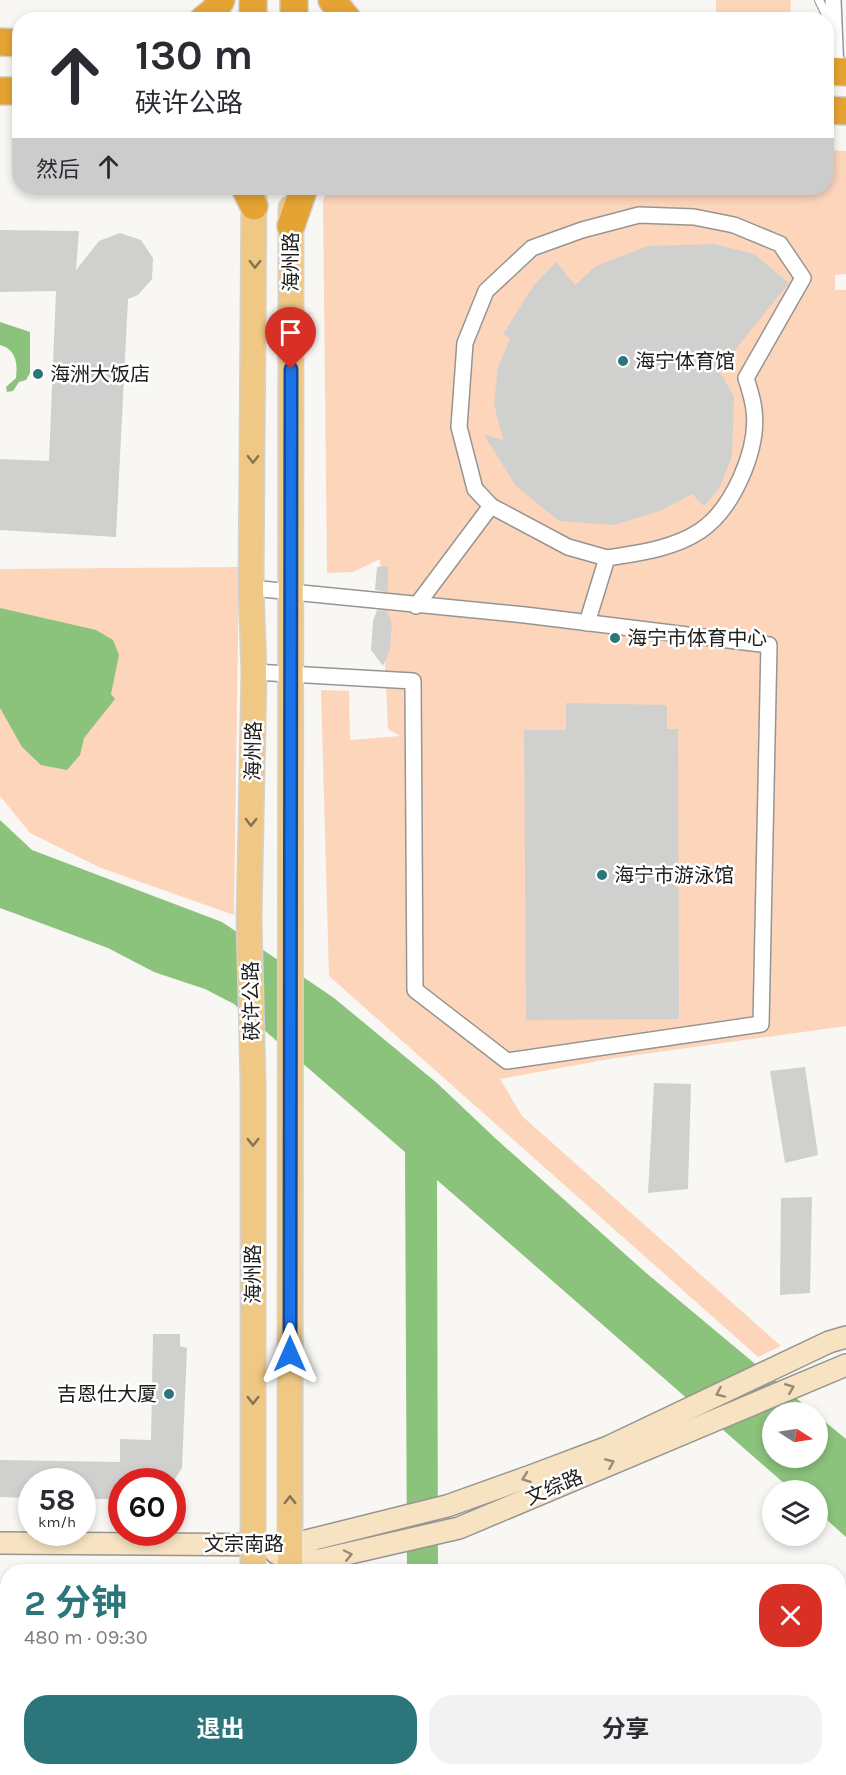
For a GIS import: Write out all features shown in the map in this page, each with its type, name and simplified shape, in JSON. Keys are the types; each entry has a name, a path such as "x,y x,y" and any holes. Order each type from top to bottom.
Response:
{"highway":[{"path":"332,0 342,12"},
{"path":"291,226 302,195"}],"main road":[{"name":"海州路","path":"249,919 254,672 251,588 251,195"},
{"name":"海州路","path":"291,195 291,948"},
{"name":"硖许公路","path":"249,919 253,1083"},
{"name":"硖许公路","path":"291,948 291,1090"},
{"name":"海州路","path":"253,1083 253,1564"},
{"name":"海州路","path":"290,1558 291,1090"},
{"name":"文宗南路","path":"290,1558 403,1516 447,1506 608,1447 829,1342 846,1337"},
{"name":"文综路","path":"253,1543 290,1558 320,1560 350,1555 459,1528 846,1365"},
{"name":"文宗南路","path":"0,1543 253,1543"}],"street":[{"path":"834,16 836,71"},
{"path":"639,215 694,217 734,225 780,244 803,278 746,378 755,411 749,456 728,505 700,531 659,549 607,558 568,547 491,506 476,489 459,427 465,343 486,291 532,248 582,230 639,215"},
{"path":"416,606 491,506"},
{"path":"587,623 607,558"},
{"path":"251,588 587,623 769,645 761,1024 507,1061 415,990 413,681 254,672"}],"shaded area":[{"path":"716,0 791,0 790,12 716,12"},
{"name":"海宁市体育中心","path":"834,150 846,151 846,274 835,275 835,290 846,290 846,1026 615,1058 500,1079 522,1116 781,1346 758,1357 329,976 321,690 349,691 350,740 400,736 388,729 380,559 353,572 327,573 323,200 326,195 834,195"},
{"path":"0,322 30,332 30,373 26,380 19,382 13,391 7,392 6,387 16,378 17,368 13,354 0,345"},
{"path":"239,567 234,915 101,868 30,833 0,796 0,569"},
{"path":"0,608 96,630 113,640 119,655 111,694 115,699 84,738 80,755 67,770 41,765 22,747 0,708"},
{"path":"0,820 32,850 222,922 334,998 437,1083 645,1272 801,1402 762,1402 762,1464 437,1180 438,1564 407,1564 405,1152 234,1004 205,989 154,972 108,948 0,908"},
{"path":"828,1424 846,1439 846,1537 828,1521 828,1480 780,1480 767,1468 828,1468"}],"building":[{"path":"0,230 79,231 76,270 99,241 120,233 141,240 153,258 152,279 138,295 128,299 116,537 0,530 0,459 49,461 56,291 0,292"},
{"name":"海宁体育馆","path":"715,244 754,254 789,283 719,370 734,397 732,456 720,487 704,506 692,494 660,511 614,525 559,521 516,486 484,435 503,440 494,404 498,367 510,339 503,334 534,285 556,262 575,285 596,266 648,246"},
{"path":"388,566 388,592 375,590 377,567"},
{"path":"377,610 387,611 392,624 390,649 383,666 371,650 373,621"},
{"name":"海宁市游泳馆","path":"566,703 667,705 667,729 678,729 679,1019 526,1020 524,730 566,730"},
{"path":"805,1067 818,1155 785,1163 770,1071"},
{"path":"654,1083 691,1084 688,1189 648,1193"},
{"path":"812,1197 810,1293 780,1295 781,1198"},
{"name":"吉恩仕大厦","path":"153,1334 180,1334 180,1346 187,1348 182,1468 108,1468 108,1499 96,1499 96,1468 18,1468 18,1498 0,1497 0,1460 120,1462 120,1439 151,1440"}],"place":[{"name":"海宁体育馆","path":"623,361"},
{"name":"海洲大饭店","path":"38,374"},
{"name":"海宁市体育中心","path":"615,638"},
{"name":"海宁市游泳馆","path":"602,875"},
{"name":"吉恩仕大厦","path":"169,1394"}],"route":[{"path":"290,1354 291,369"}]}
